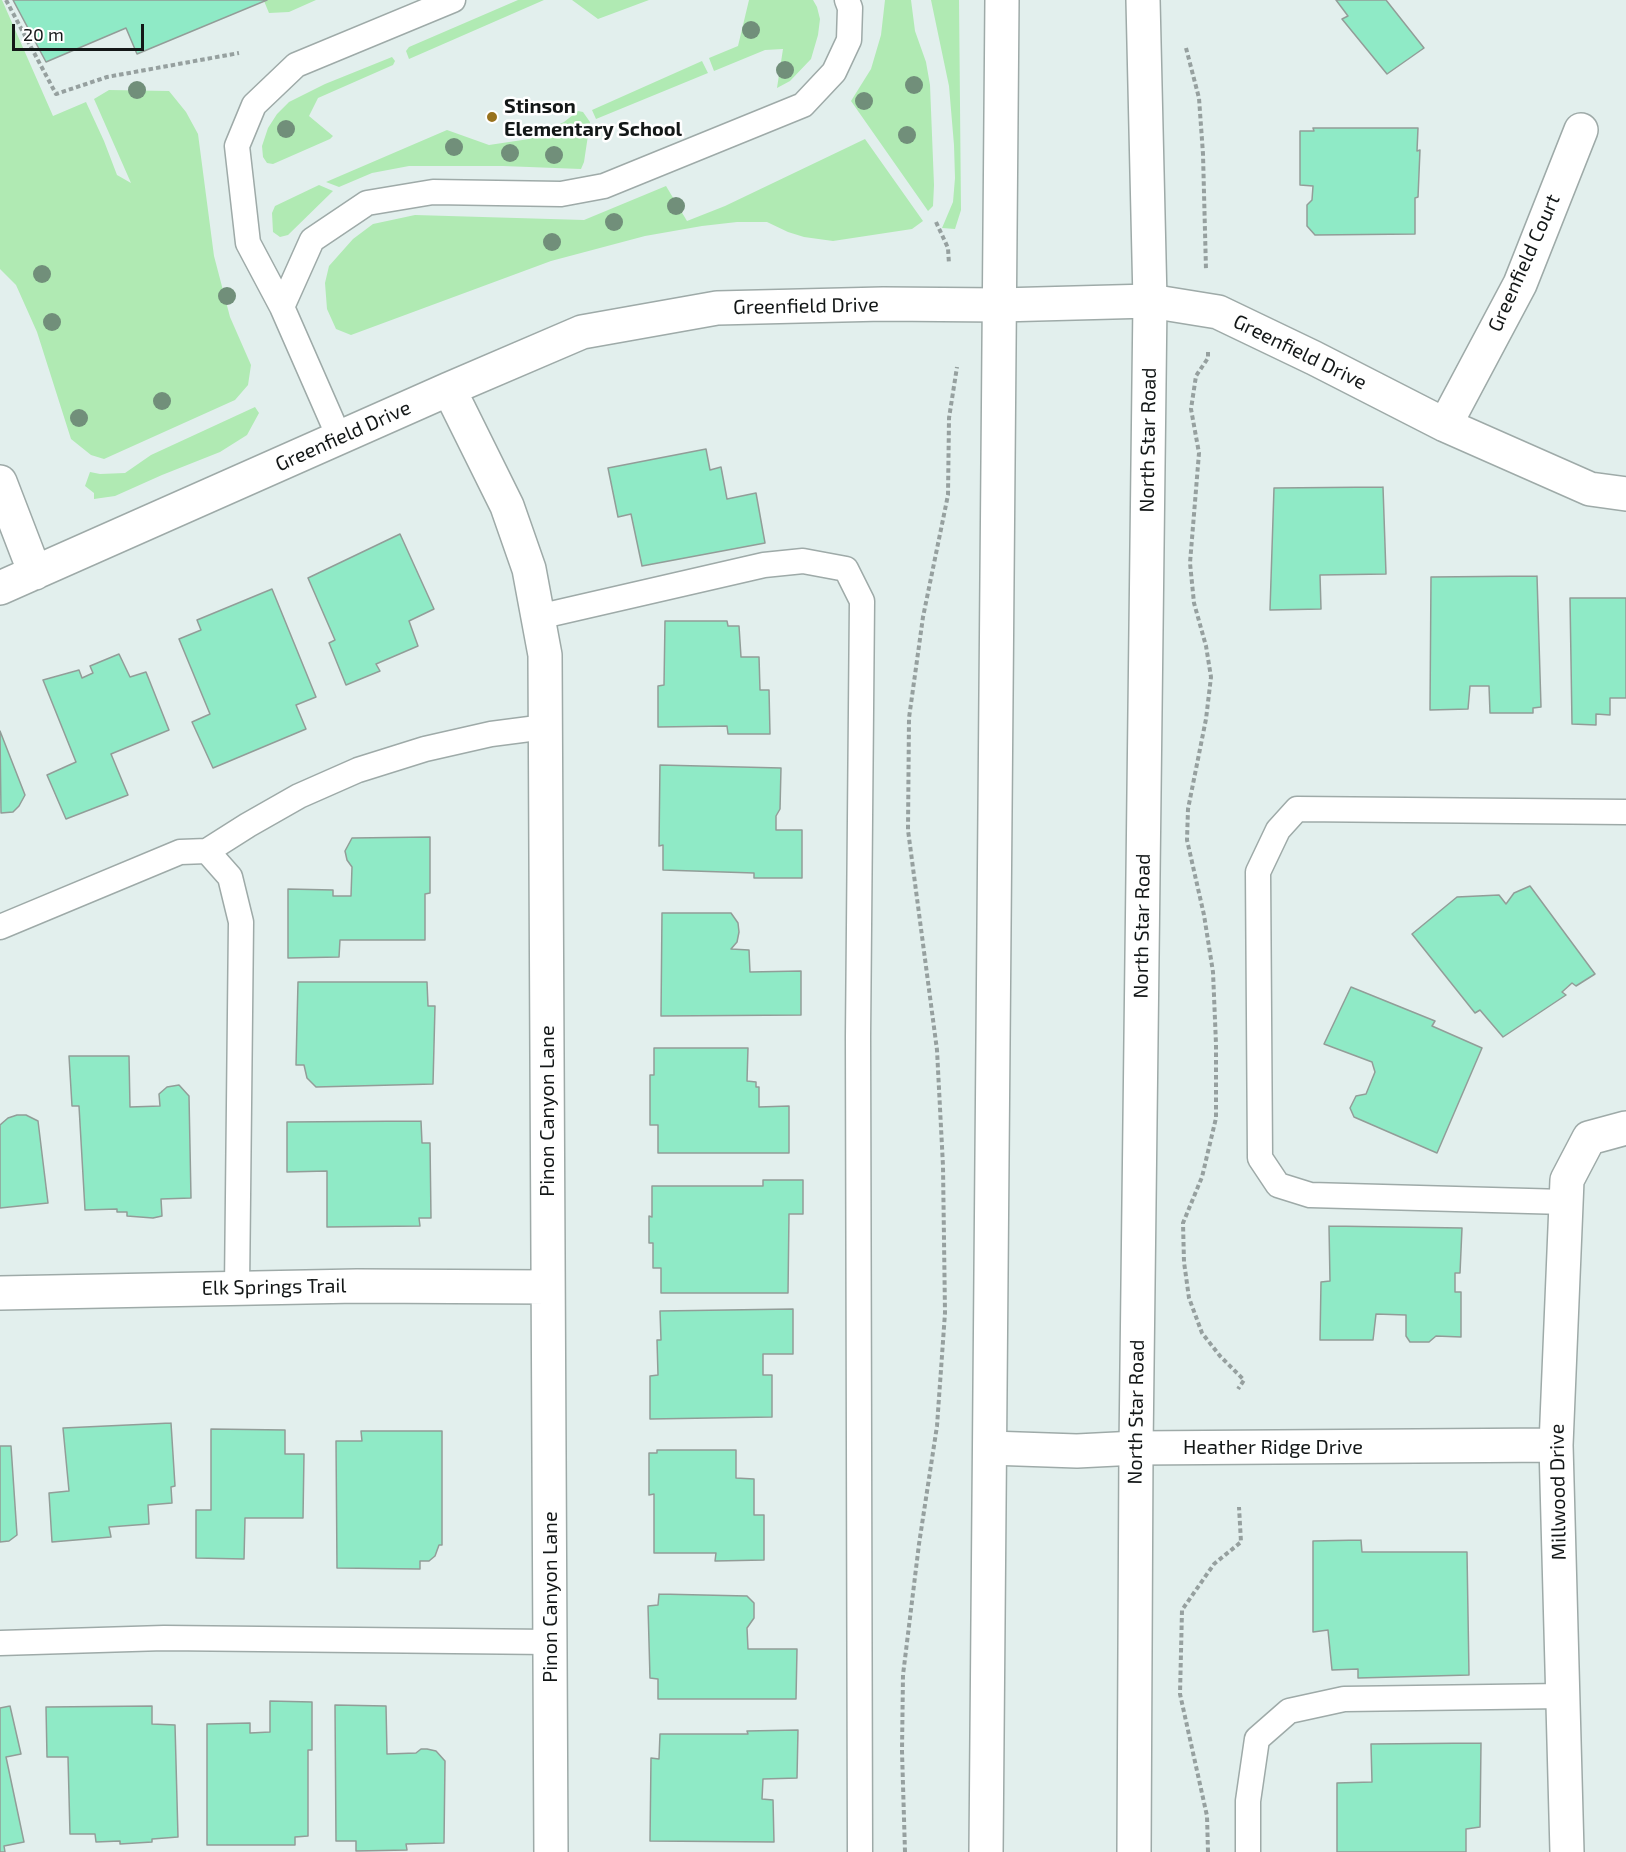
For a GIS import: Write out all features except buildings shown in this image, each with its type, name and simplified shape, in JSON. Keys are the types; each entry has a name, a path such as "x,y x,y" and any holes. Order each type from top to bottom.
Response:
{"street":[{"path":"986,1852 1002,0"},
{"name":"North Star Road","path":"1134,1852 1136,1448 1149,301 1143,0"},
{"name":"Greenfield Court","path":"1445,425 1520,284 1581,130"},
{"name":"Greenfield Drive","path":"0,588 448,389 582,333 717,308 1149,301 1218,312 1445,425 1590,489 1626,494"},
{"name":"Pinon Canyon Lane","path":"448,389 507,506 529,569 544,655 551,1852"},
{"path":"0,482 35,573"},
{"name":"Millwood Drive","path":"1567,1852 1556,1445 1567,1180 1589,1138 1626,1128"},
{"name":"Elk Springs Trail","path":"0,1293 237,1288 548,1287"},
{"name":"Heather Ridge Drive","path":"990,1448 1077,1451 1136,1448 1556,1445"}],"lane":[{"path":"339,437 282,307 248,243 237,146 254,105 296,65 453,0"},
{"path":"282,307 312,240 367,203 433,192 561,194 604,186 803,105 834,72 849,40 850,8 847,0"},
{"path":"538,617 764,565 802,561 846,569 862,601 858,1036 860,1852"},
{"path":"0,927 180,852 207,851 299,796 358,770 425,749 491,734 545,727"},
{"path":"1566,1202 1310,1195 1278,1185 1260,1158 1258,872 1278,830 1297,809 1626,812"},
{"path":"207,851 230,877 241,922 237,1288"},
{"path":"0,1643 164,1638 550,1642"},
{"path":"1248,1852 1248,1801 1257,1739 1288,1711 1344,1699 1563,1696"}],"path":[{"path":"6,0 56,94 107,77 239,53"},
{"path":"1186,48 1199,98 1209,311 1209,358 1196,376 1191,409 1199,453 1190,562 1194,603 1206,646 1211,677 1206,719 1188,810 1187,840 1204,915 1213,972 1216,1118 1202,1177 1183,1222 1184,1262 1189,1298 1202,1333 1220,1356 1244,1380 1238,1389"},
{"path":"905,1852 902,1751 903,1675 919,1544 937,1426 945,1313 943,1166 937,1050 908,830 909,718 923,617 948,495 949,418 958,360 948,248 936,222"},
{"path":"1208,1852 1207,1816 1180,1694 1182,1610 1214,1564 1241,1542 1239,1507"}],"green space":[{"path":"0,0 2,0 53,116 86,102 117,175 131,183 94,99 109,90 169,91 186,112 198,134 214,256 230,317 251,365 248,385 235,400 104,459 91,455 71,439 37,332 16,285 0,269"},
{"path":"316,0 289,12 269,13 264,1"},
{"path":"518,0 544,0 409,59 406,51 409,47"},
{"path":"572,0 649,0 598,19"},
{"path":"749,0 813,0 817,7 820,19 811,59 790,81 777,88 783,49 765,50 714,71 709,58 738,46"},
{"path":"885,0 911,0 915,31 926,62 930,85 934,185 933,206 928,211 851,101 871,69 881,35"},
{"path":"931,0 959,0 961,210 955,229 942,228 953,202 954,145 949,86"},
{"path":"392,57 395,61 393,65 318,98 309,116 333,136 330,139 273,164 267,163 263,157 262,146 268,128 289,102 325,84"},
{"path":"702,61 708,73 596,119 592,110"},
{"path":"578,111 583,112 590,122 581,169 409,166 372,173 339,187 326,182 447,130 489,145 529,139 564,122"},
{"path":"865,139 923,221 912,229 833,241 804,237 767,222 737,222 702,226 645,236 551,261 351,335 336,329 327,309 325,283 329,266 353,239 373,224 415,215 584,220 666,186 687,221 725,206"},
{"path":"319,185 333,191 288,235 280,237 273,232 272,213 275,206"},
{"path":"255,407 259,413 247,435 220,452 115,496 94,499 94,493 85,486 90,472 125,473 151,455"}],"place":[{"name":"Stinson Elementary School","path":"492,117"}]}
